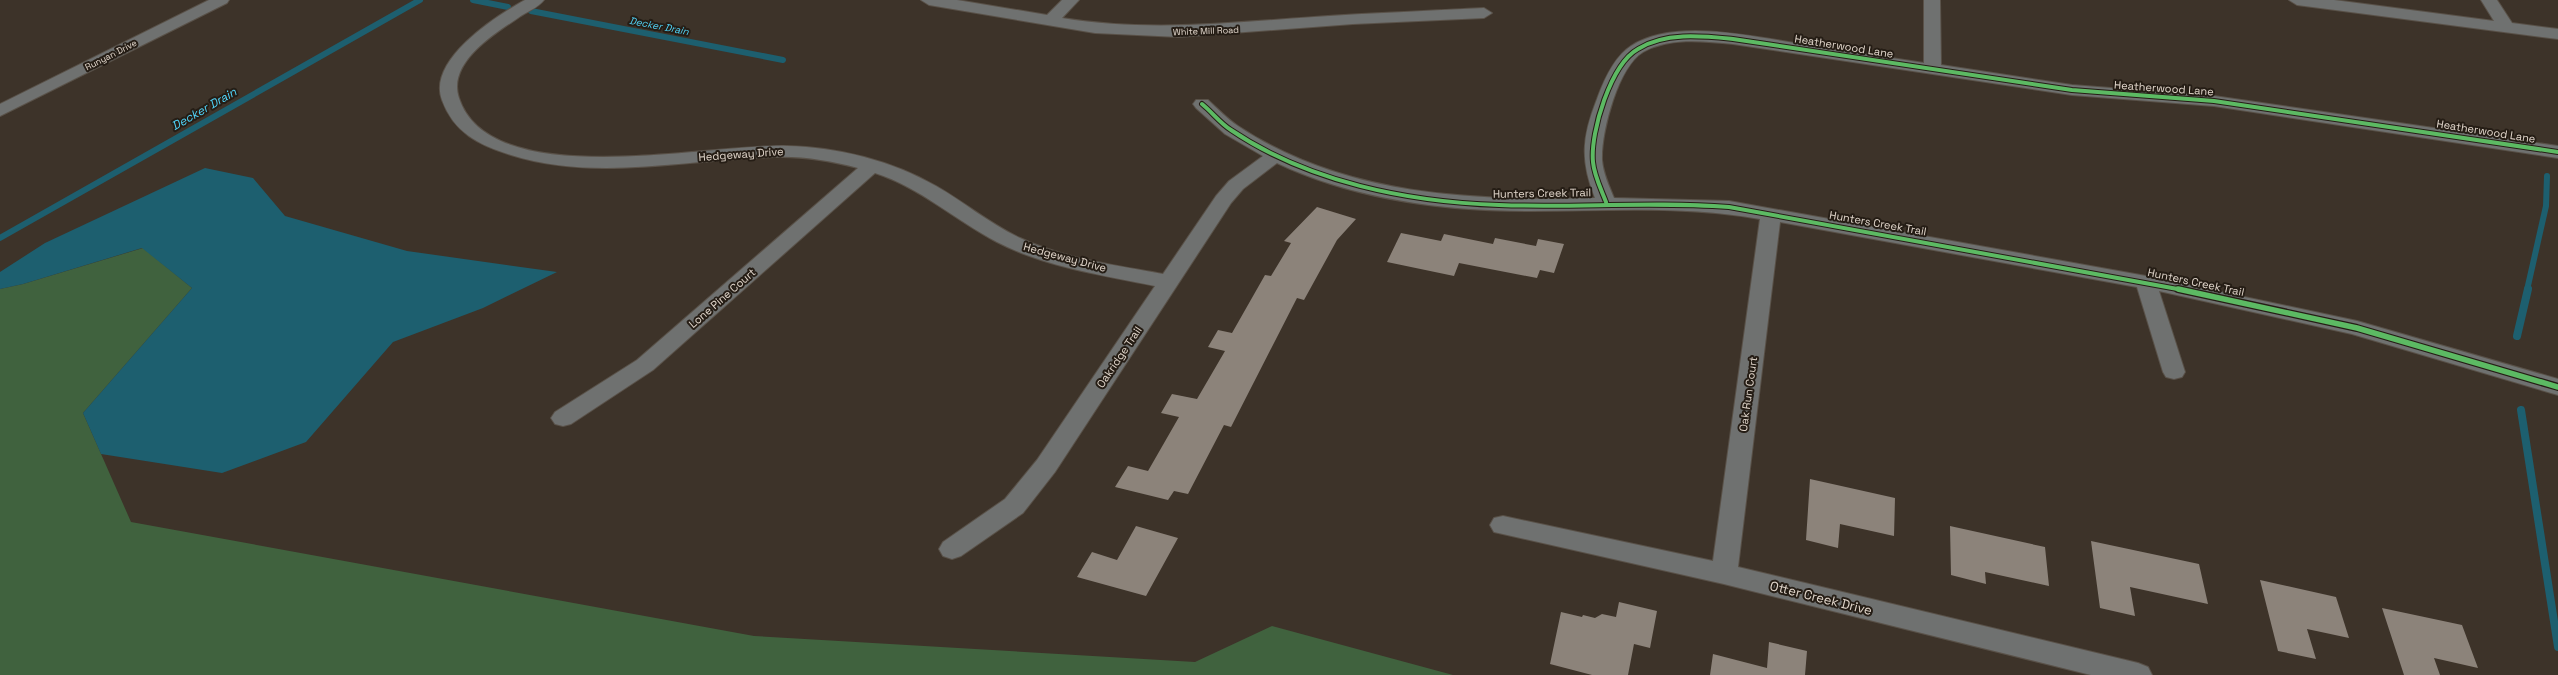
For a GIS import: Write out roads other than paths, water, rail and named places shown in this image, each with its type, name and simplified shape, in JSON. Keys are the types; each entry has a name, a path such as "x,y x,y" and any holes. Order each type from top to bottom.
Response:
{"street":[{"name":"Runyan Drive","path":"2,108 221,0"},
{"name":"Hedgeway Drive","path":"536,0 509,15 474,42 463,55 450,78 448,92 460,120 471,131 489,142 538,158 567,162 618,163 789,151 833,156 873,165 909,179 983,226 1027,248 1169,282"},
{"name":"White Mill Road","path":"929,0 1095,28 1179,32 1351,12 1484,13"},
{"path":"1050,20 1071,0"},
{"path":"1932,0 1933,69"},
{"path":"2297,0 2355,4 2558,34"},
{"path":"2489,0 2506,27"},
{"name":"Heatherwood Lane","path":"1606,202 1596,178 1593,144 1615,76 1624,60 1632,52 1656,41 1677,38 1709,37 1769,44 2104,94 2189,98 2255,106 2558,152"},
{"name":"Hunters Creek Trail","path":"1202,104 1231,130 1275,156 1365,187 1429,198 1500,204 1606,202 1701,204 1771,214 2146,282 2343,325 2558,386"},
{"name":"Oakridge Trail","path":"952,549 1014,506 1046,466 1232,190 1275,156"},
{"name":"Lone Pine Court","path":"563,418 645,365 873,165"},
{"name":"Oak Run Court","path":"1724,574 1771,214"},
{"path":"2146,282 2174,372"},
{"name":"Otter Creek Drive","path":"1503,525 1724,574 2138,675"}],"water":[{"path":"205,168 253,178 285,216 407,251 557,272 483,308 393,342 306,442 222,473 101,454 83,413 192,288 142,248 23,284 0,289 0,272 45,243"}],"waterway":[{"name":"Decker Drain","path":"0,238 420,0"},
{"name":"Decker Drain","path":"473,0 508,7"},
{"name":"Decker Drain","path":"531,11 783,60"},
{"path":"2527,290 2546,206 2547,176"},
{"path":"2517,336 2528,289"},
{"path":"2521,410 2558,647"}]}
